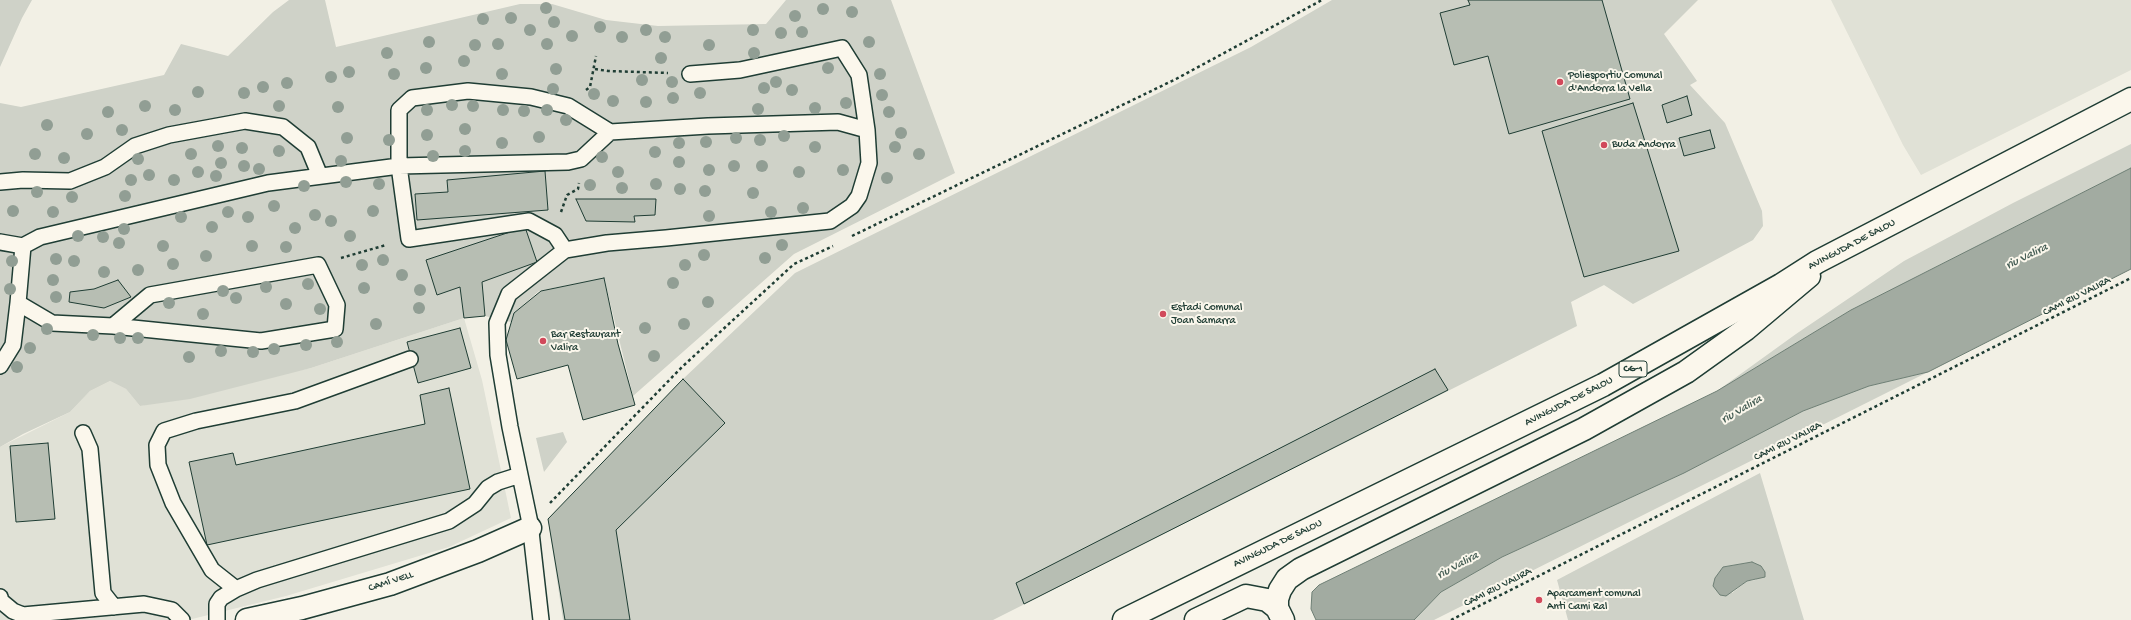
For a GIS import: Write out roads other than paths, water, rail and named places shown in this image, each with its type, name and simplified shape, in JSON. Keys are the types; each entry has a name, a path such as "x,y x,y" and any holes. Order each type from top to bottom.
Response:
{"main road":[{"name":"AVINGUDA DE SALOU","path":"1124,620 1603,385 1834,254 2131,99"},
{"path":"1280,614 1277,599 1280,590 1287,579 1301,569 1584,429 1686,372 1746,329 1834,254"},
{"name":"CAMÍ VELL","path":"247,620 302,608 390,584 478,551 530,526"},
{"path":"1196,620 1246,596 1267,600 1280,614"}],"lane":[{"path":"541,620 530,526 498,355 497,323 509,294 565,250 607,243 830,221 852,206 859,196 869,163 867,130 859,76 842,48 740,70 690,74"},
{"path":"565,250 555,235 529,220 409,239 399,166 399,110 412,98 468,91 530,97 568,106 610,132 708,126 838,122 867,130"},
{"path":"0,182 23,180 70,181 105,167 135,146 162,137 245,121 283,127 308,147 320,176"},
{"path":"0,242 23,246 40,237 268,183 399,166 568,162 581,159 610,132"},
{"path":"0,366 18,303 23,246"},
{"path":"18,303 52,323 113,326 261,341 336,329 337,305 318,265 150,295 113,326"},
{"path":"236,589 212,570 173,504 158,465 157,445 164,431 196,421 295,401 410,359"},
{"path":"83,433 90,449 103,592 114,607"},
{"path":"217,620 217,604 222,598 236,589 257,580 449,520 475,504 488,488 498,482 520,476"},
{"path":"0,597 1,601 13,611 22,615 144,604 172,610 182,620"}],"water":[{"name":"riu Valira","path":"2131,168 2131,269 1928,372 1869,386 1803,411 1684,473 1502,557 1441,592 1414,620 1316,620 1311,609 1312,592 1319,585 1717,391 1851,310"},
{"path":"1752,562 1761,566 1765,572 1765,577 1747,581 1726,596 1720,595 1713,586 1715,578 1723,567"}],"place":[{"name":"Poliesportiu Comunal d'Andorra la Vella","path":"1560,82"},
{"name":"Buda Andorra","path":"1604,145"},
{"name":"Estadi Comunal Joan Samarra","path":"1163,314"},
{"name":"Bar Restaurant Valira","path":"543,341"},
{"name":"Aparcament comunal Anti Cami Ral","path":"1539,600"}]}
